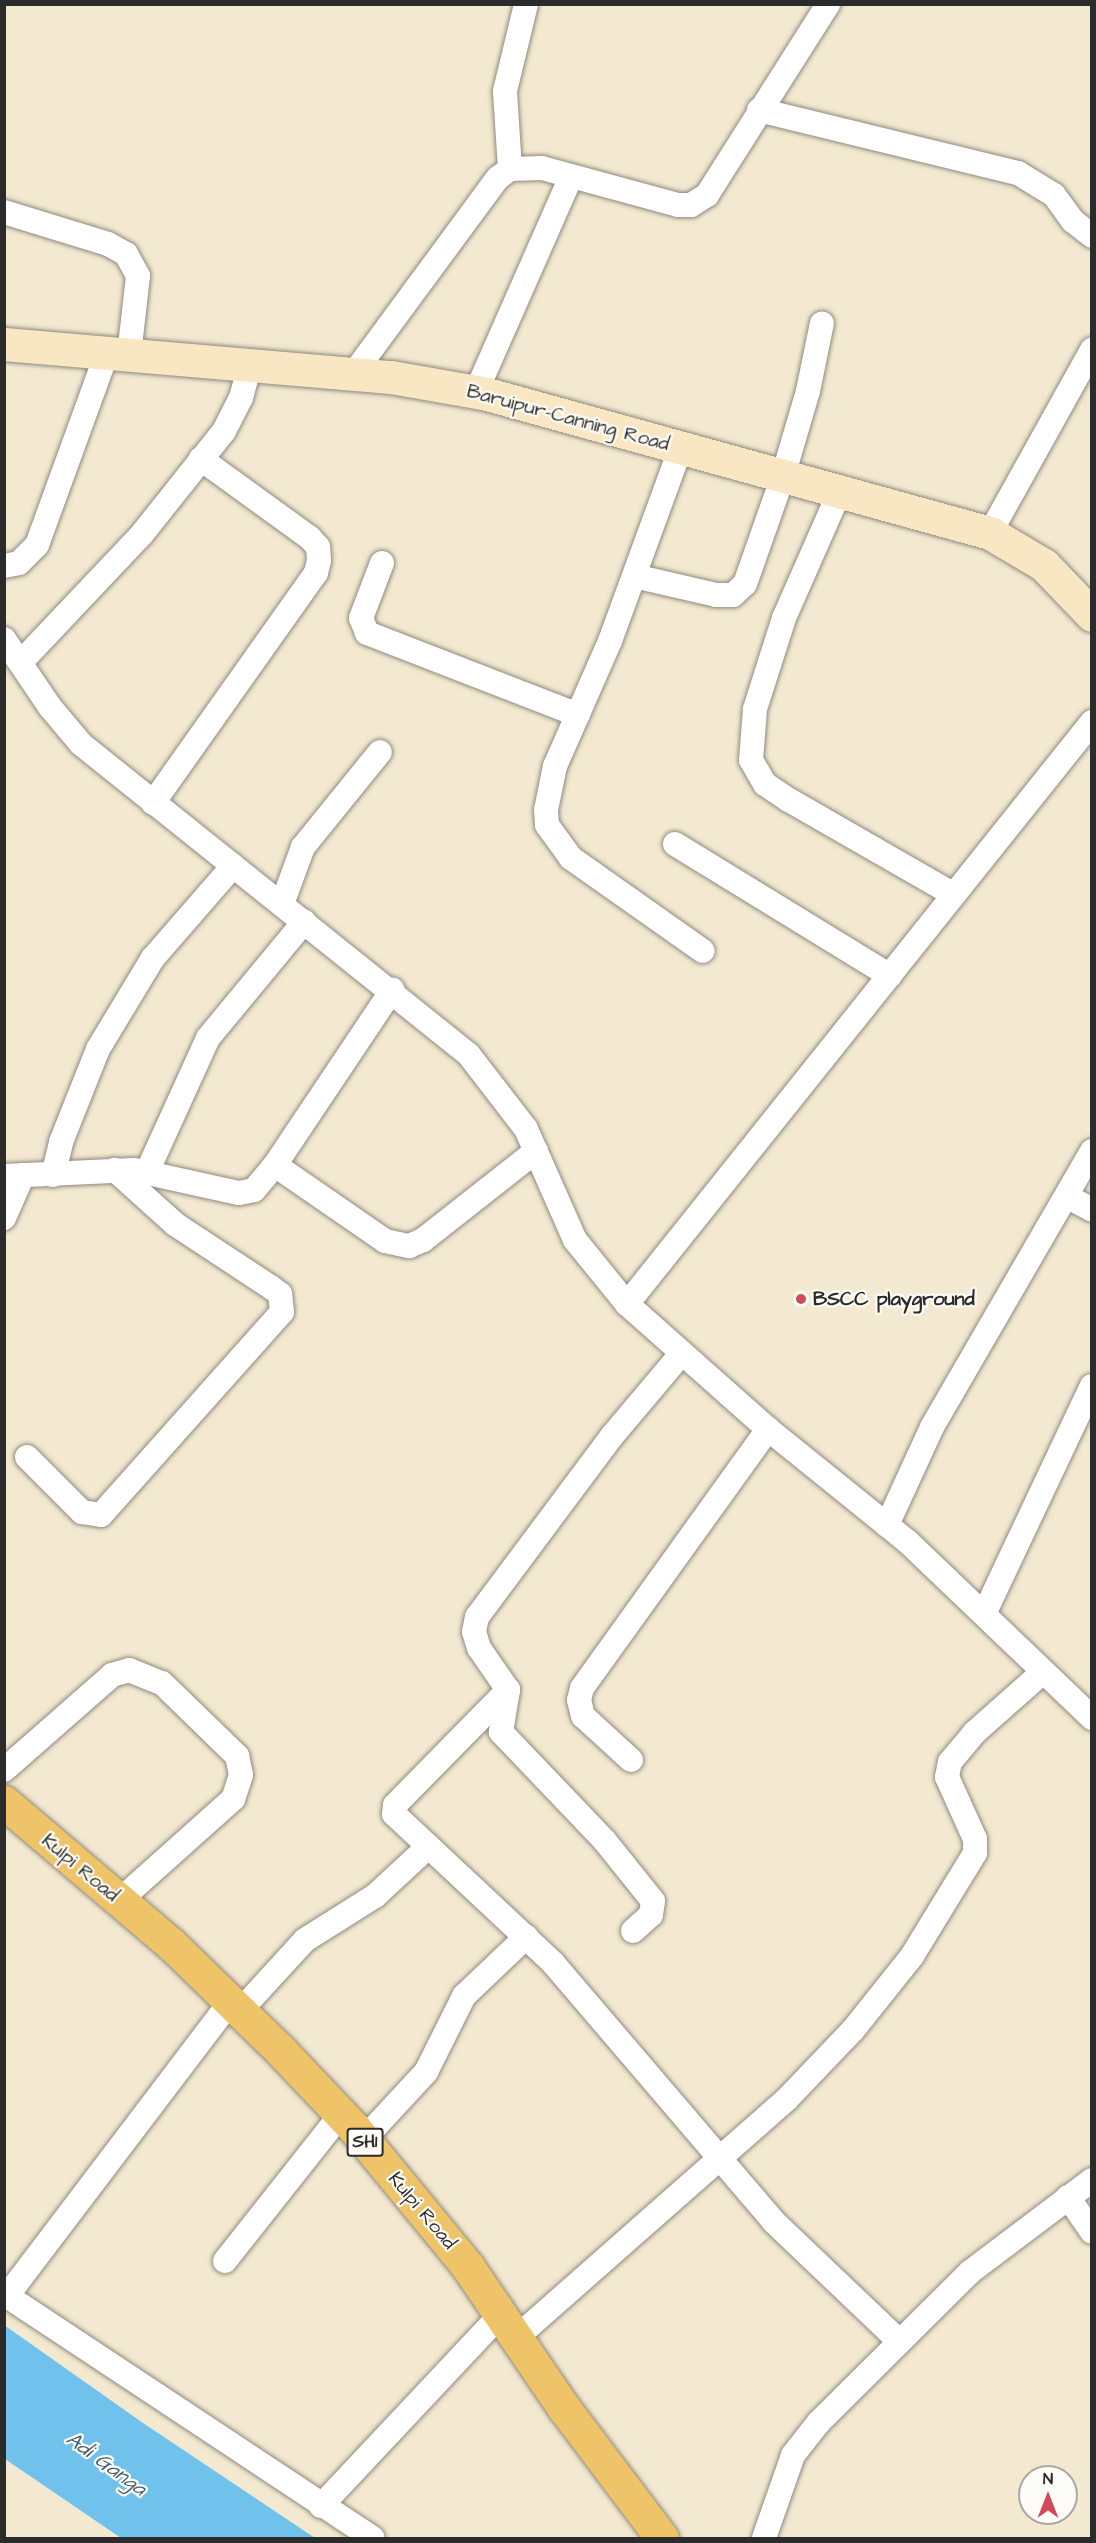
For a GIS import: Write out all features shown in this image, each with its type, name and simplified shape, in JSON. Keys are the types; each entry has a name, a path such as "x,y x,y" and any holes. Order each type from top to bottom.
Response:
{"main road":[{"name":"Baruipur-Canning Road","path":"4,344 354,373 476,392 990,533 1044,565 1092,615"},
{"name":"Kulpi Road","path":"4,1802 119,1901 235,2007 341,2114 468,2267 564,2408 662,2538"}],"street":[{"path":"510,170 505,91 526,4"},
{"path":"354,373 498,178 510,170 542,168 661,203 691,205 707,195 828,4"},
{"path":"759,110 1018,173 1054,195 1073,221 1092,236"},
{"path":"476,392 571,177"},
{"path":"4,212 108,244 126,254 138,276 118,354 37,545 19,563 4,566"},
{"path":"634,576 716,595 732,595 744,584 783,476 808,391 822,322"},
{"path":"990,533 1092,350"},
{"path":"21,662 142,534 201,459 233,417 250,365"},
{"path":"681,447 634,576 555,766 546,810 547,825 571,858 703,951"},
{"path":"153,803 316,573 319,560 318,548 310,538 201,459"},
{"path":"840,491 784,618 755,709 751,760 765,783 789,800 954,896"},
{"path":"382,563 361,618 367,633 578,715"},
{"path":"4,639 50,707 81,744 392,990 469,1055 520,1120 575,1240 627,1304 768,1429 887,1525 1092,1718"},
{"path":"627,1304 1092,722"},
{"path":"282,904 303,847 380,752"},
{"path":"675,844 890,976"},
{"path":"53,1175 61,1142 98,1049 153,958 233,866"},
{"path":"147,1172 208,1038 304,922"},
{"path":"4,1218 14,1176 115,1170 147,1172 239,1193 260,1185 392,990"},
{"path":"275,1166 385,1241 409,1246 423,1240 536,1151"},
{"path":"887,1525 932,1427 1068,1197 1092,1151"},
{"path":"27,1457 82,1512 101,1515 282,1312 280,1294 175,1224 115,1170"},
{"path":"1068,1197 1092,1210"},
{"path":"633,1931 651,1916 653,1901 605,1841 501,1732 508,1690 479,1648 474,1632 477,1617 612,1436 681,1354"},
{"path":"984,1614 1092,1386"},
{"path":"631,1760 584,1716 579,1700 582,1688 768,1429"},
{"path":"4,1770 112,1675 129,1670 162,1683 237,1756 242,1774 233,1798 218,1816 119,1901"},
{"path":"321,2506 509,2325 720,2159 787,2099 837,2048 912,1956 975,1853 975,1839 947,1777 950,1762 974,1733 1043,1672"},
{"path":"508,1690 393,1808 395,1816 553,1963 773,2221 899,2341"},
{"path":"372,2538 6,2295 235,2007 305,1941 375,1896 428,1847"},
{"path":"363,2140 426,2072 464,1996 526,1937"},
{"path":"225,2261 341,2114"},
{"path":"764,2538 793,2455 804,2439 899,2341 998,2247 1092,2180"},
{"path":"1068,2197 1092,2232"}],"water":[{"name":"Adi Ganga","path":"4,2325 143,2423 315,2538 121,2538 5,2459"}],"place":[{"name":"BSCC playground","path":"801,1299"}]}
